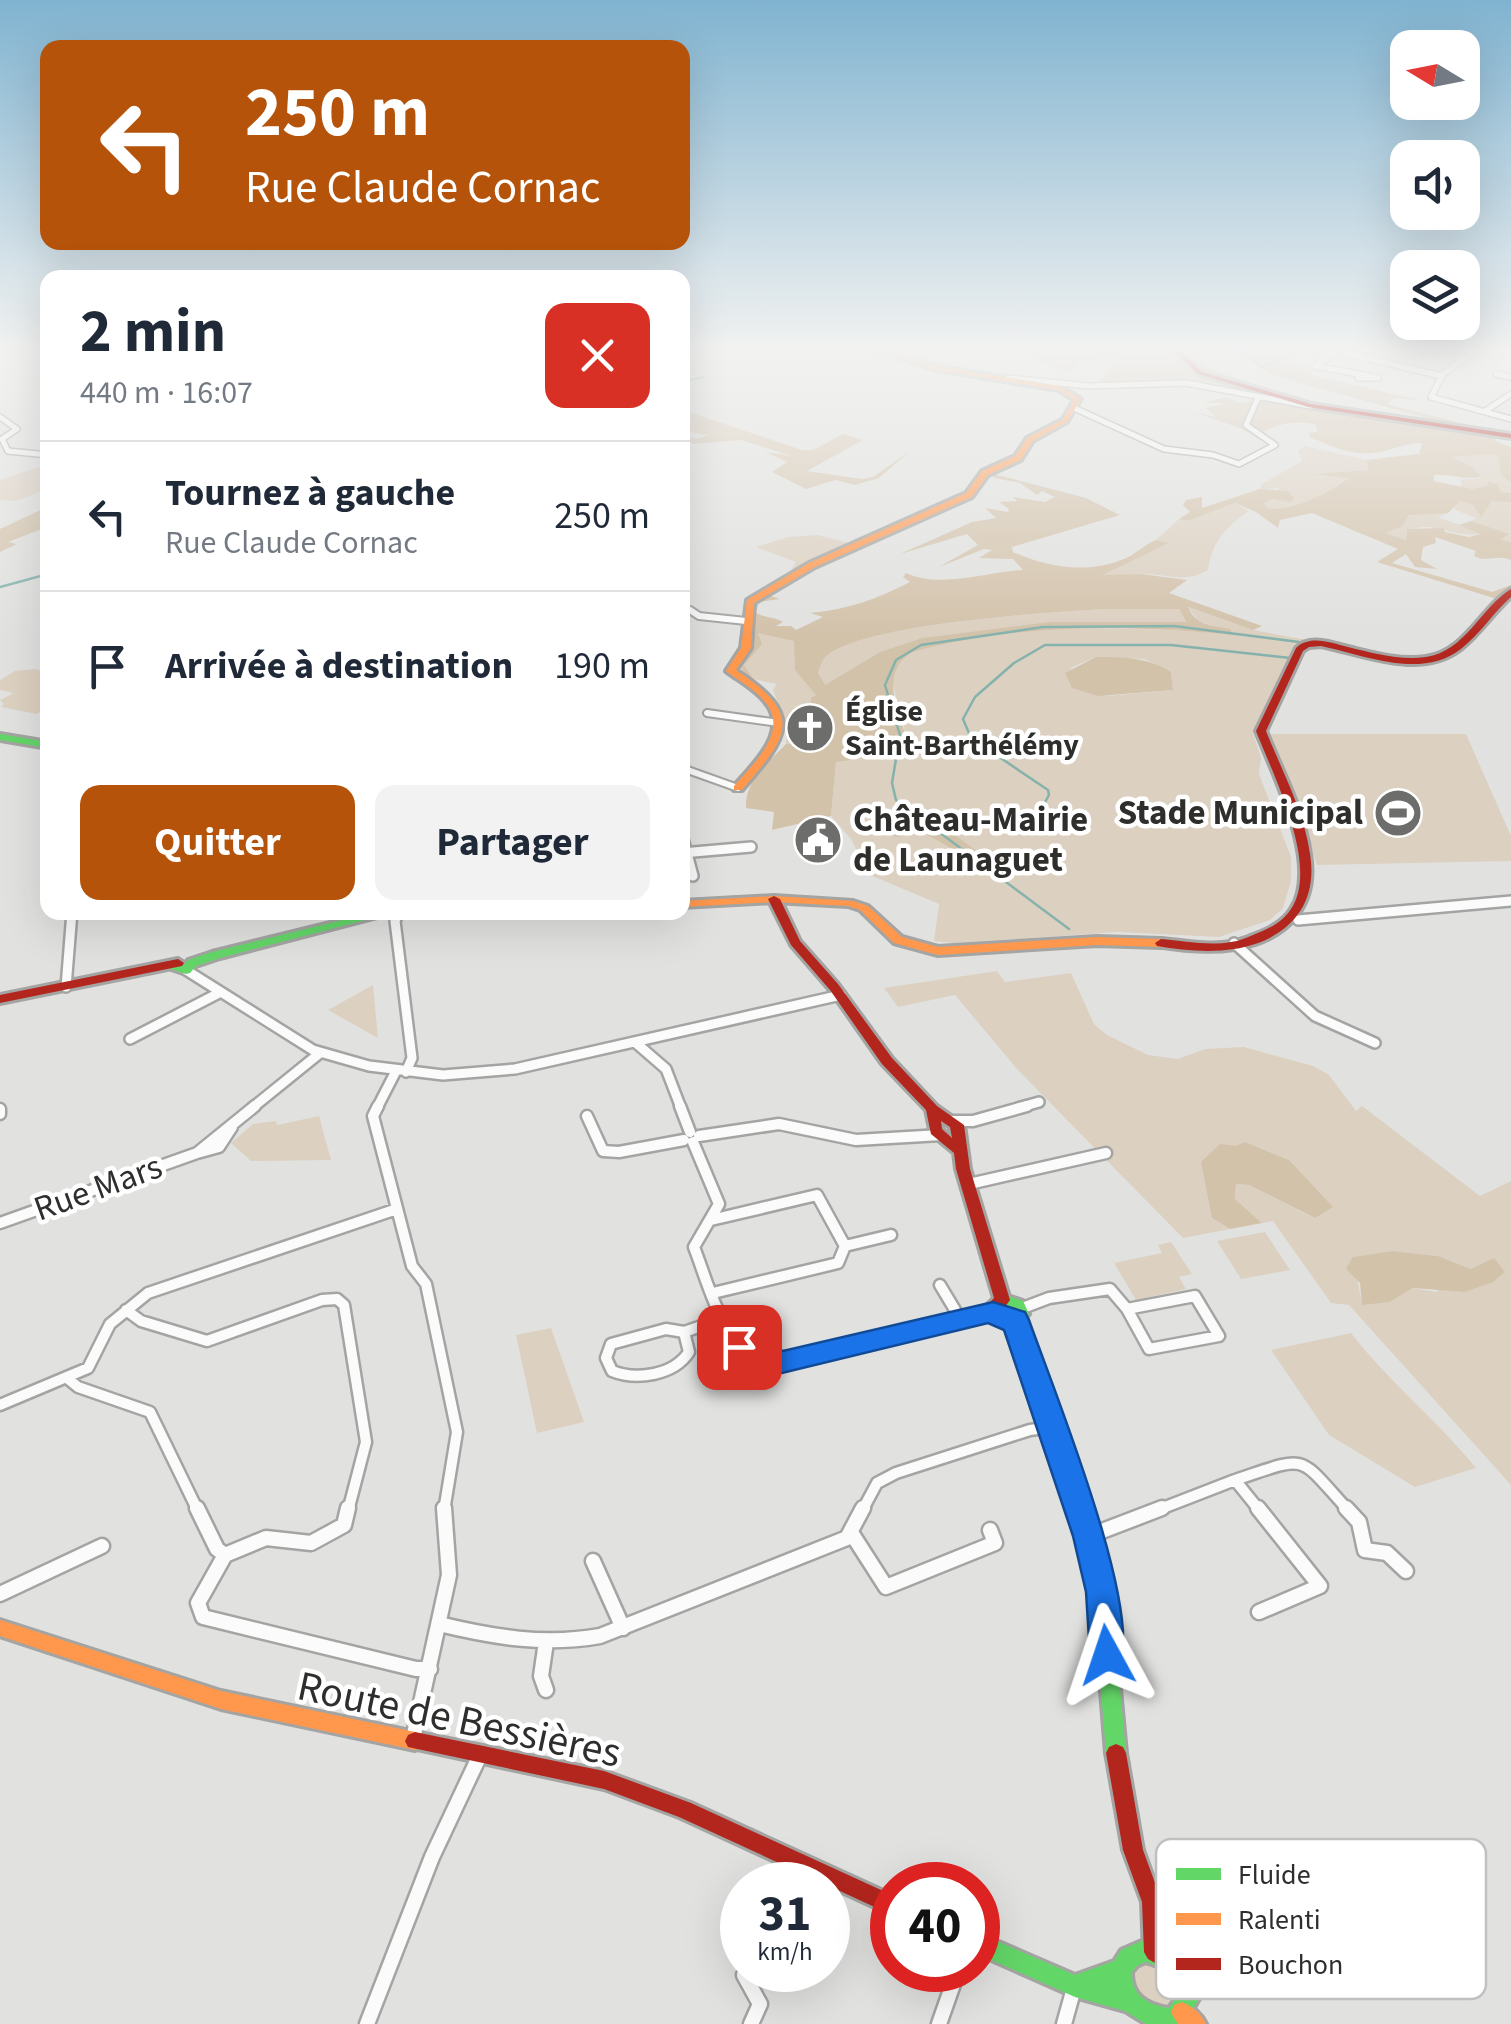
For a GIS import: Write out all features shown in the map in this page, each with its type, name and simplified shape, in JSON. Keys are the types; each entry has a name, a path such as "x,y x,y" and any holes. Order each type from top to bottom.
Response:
{"street":[{"path":"5,446 8,452 40,455"},
{"path":"690,771 738,788 777,746 779,723 765,691 730,671 746,648 750,602 769,588 969,495 985,473 1018,458 1025,446"},
{"path":"1158,446 1212,455 1239,464 1274,446"},
{"path":"1292,923 1301,907 1308,862 1260,731 1299,650 1307,644 1321,643 1409,659 1437,659 1454,649 1511,592"},
{"path":"690,610 699,616 746,621"},
{"path":"707,713 779,723"},
{"path":"0,736 40,744"},
{"path":"690,852 751,847"},
{"path":"690,866 693,876"},
{"path":"690,904 774,900 857,904 898,940 938,951 1098,941 1235,945 1292,923 1511,901"},
{"path":"774,900 795,942 841,996 887,1061 947,1128 991,1243 1002,1320 1049,1298 1103,1288 1116,1294 1149,1350 1219,1336 1195,1296 1127,1309"},
{"path":"66,987 71,920"},
{"path":"0,999 186,968 373,920"},
{"path":"394,920 412,1058 373,1116 412,1266 426,1284 456,1423 443,1514 449,1575 412,1742"},
{"path":"1235,945 1315,1016 1375,1042"},
{"path":"186,968 219,993 320,1053 401,1071 483,1074 841,996"},
{"path":"130,1039 219,993"},
{"path":"634,1043 644,1046 666,1070 720,1204 694,1248 722,1319 739,1347 782,1362 961,1320 998,1306"},
{"path":"615,1047 654,1060"},
{"name":"Rue Mars","path":"0,1222 197,1152 320,1053"},
{"path":"587,1116 603,1152 620,1152 778,1124 856,1140 915,1134 1039,1102"},
{"path":"968,1184 1106,1153"},
{"path":"711,1220 817,1195 845,1246"},
{"path":"0,1404 84,1371 110,1324 148,1293 397,1209"},
{"path":"845,1246 892,1235"},
{"path":"712,1293 838,1262 845,1246"},
{"path":"940,1285 961,1320"},
{"path":"126,1310 141,1321 207,1341 322,1300 337,1299 344,1305 366,1442 344,1526 311,1544 266,1538 225,1555 198,1604 203,1617 416,1670 430,1669"},
{"path":"1018,1314 1089,1536 1102,1592 1118,1778 1128,1835 1152,1902 1155,1952 1134,1954 1120,1969 1075,1986"},
{"path":"684,1332 690,1352 680,1364 629,1378 612,1371 607,1351 618,1340 666,1328 684,1332 722,1319"},
{"path":"84,1371 88,1389"},
{"path":"67,1378 150,1412 217,1549 225,1555"},
{"path":"439,1624 503,1639 546,1642 600,1636 726,1589 852,1534 877,1483 896,1472 1030,1430 1052,1427"},
{"path":"1089,1536 1292,1461 1306,1464 1360,1522 1365,1550 1387,1553 1406,1571"},
{"path":"1235,1480 1320,1586 1259,1612"},
{"path":"852,1534 886,1587 996,1542 990,1530"},
{"path":"0,1594 102,1546"},
{"path":"593,1561 623,1628"},
{"name":"Route de Bessières","path":"0,1628 221,1700 604,1780 650,1796 870,1895"},
{"path":"546,1642 541,1676 546,1690"},
{"path":"367,2024 432,1857 480,1755"},
{"path":"1000,1954 1075,1986 1124,2000"},
{"path":"1120,1969 1118,1979 1124,2000 1131,2010 1152,2022 1163,2023 1182,2013 1187,1999"},
{"path":"1064,2024 1075,1986"},
{"path":"751,2024 760,2004 753,1992"},
{"path":"940,2024 951,1992"},
{"path":"1182,2013 1194,2024"}],"shaded area":[{"path":"762,446 813,450 851,446 807,471 862,479 873,477 910,451 879,478 855,485 835,480 806,489 772,472 787,462 765,452 792,456"},
{"path":"1307,446 1366,460 1369,470 1312,474 1348,477 1311,500 1268,509 1264,503 1273,499 1279,488 1260,489 1262,484 1302,461 1298,450"},
{"path":"1332,446 1399,446 1373,453"},
{"path":"1421,446 1511,447 1511,483 1501,475 1498,456 1493,454 1451,457 1469,465 1482,477 1434,475 1434,481 1472,489 1489,485 1487,481 1498,485 1501,492 1511,493 1511,502 1492,501 1481,517 1473,505 1460,501 1448,513 1409,515 1403,526 1385,533 1406,540 1407,529 1444,528 1445,532 1469,537 1480,534 1459,525 1471,521 1509,534 1500,540 1511,542 1511,560 1479,558 1474,556 1476,551 1435,537 1436,543 1423,547 1421,560 1437,569 1415,567 1406,554 1392,563 1492,592 1511,585 1511,590 1497,599 1377,562 1398,549 1312,513 1280,520 1278,528 1235,503 1188,521 1179,519 1190,512 1183,505 1186,500 1202,497 1202,508 1260,489 1288,491 1294,499 1273,499 1264,503 1268,509 1300,504 1348,478 1312,474 1369,470 1366,460 1419,454"},
{"path":"1498,456 1501,475 1511,483 1511,493 1489,485 1461,487 1461,480 1481,478 1469,465 1450,457"},
{"path":"40,466 40,492 16,501 0,500 0,480"},
{"path":"990,473 1086,498 1120,515 1012,547 1013,552 1038,562 1080,568 1121,560 1156,540 1169,543 1103,575 1141,574 1187,580 1169,593 1262,626 1253,630 1188,607 1199,621 1230,629 1234,635 1113,628 1031,631 912,652 901,661 893,682 908,744 905,753 836,762 831,816 772,830 774,812 746,808 749,789 786,744 821,743 821,721 811,707 811,698 816,695 795,670 794,641 758,633 762,644 744,665 753,679 741,669 753,648 753,602 765,594 780,599 759,602 756,613 783,622 776,626 796,630 823,617 810,613 861,603 910,582 903,577 906,573 949,580 1023,570 1013,559 979,558 992,550 984,549 939,567 978,545 967,534 900,554 972,522 996,518 985,508 1008,512 999,502 1017,501 1013,497 1045,502 1055,497 1042,491 1037,495 1020,483 994,478","holes":["1179,609 1186,622 1048,622 922,638 880,652 825,685 818,673 824,659 842,647 913,628 1047,613"]},
{"path":"1460,501 1473,505 1481,516 1492,501 1511,502 1511,542 1502,543 1500,540 1507,534 1471,521 1476,518 1455,510 1454,505"},
{"path":"1235,503 1249,511 1221,536 1208,570 1184,577 1101,576 1167,544 1156,540 1179,519 1188,521"},
{"path":"40,510 40,530 8,542 17,544 0,552 0,529"},
{"path":"1448,513 1438,517 1481,533 1471,535 1424,527 1406,533 1407,540 1384,533 1403,526 1409,515"},
{"path":"818,535 853,544 788,575 796,562 756,547 788,537"},
{"path":"1187,607 1253,630 1307,640 1295,647 1253,733 1261,758 1259,774 1291,857 1291,881 1283,908 1270,920 1219,937 1118,932 955,943 934,941 939,904 870,875 851,839 831,816 836,762 905,752 908,744 891,677 899,659 929,646 1013,631 1110,628 1233,634 1198,620","holes":["1096,657 1144,659 1171,672 1173,690 1107,696 1070,668","927,820 946,828 994,823 959,831 955,836 970,855 915,828 884,835 901,823"]},
{"path":"1109,609 1179,609 1186,623 1048,622 922,638 880,652 824,686 818,673 824,659 842,647 913,628"},
{"path":"754,627 820,640 805,679 818,698 826,722 801,721 802,734 819,734 819,741 786,744 787,731 773,689 777,684 753,679 741,669 753,648"},
{"path":"1096,657 1153,663 1171,672 1173,690 1098,696 1072,688 1065,673"},
{"path":"40,670 37,714 1,707 4,704 0,700 14,693 0,690 0,680 15,671"},
{"name":"Stade Municipal","path":"1267,734 1466,734 1511,836 1511,861 1317,865"},
{"path":"917,813 939,824 997,823 955,835 987,859 978,863 915,828 904,831 901,837 884,835 906,816"},
{"path":"997,971 1005,982 1071,973 1094,1024 1107,1035 1148,1055 1178,1059 1205,1049 1244,1047 1313,1066 1329,1075 1356,1111 1362,1106 1480,1196 1511,1181 1511,1485 1349,1305 1331,1303 1273,1221 1262,1223 1235,1199 1236,1184 1249,1185 1314,1218 1289,1160 1245,1142 1212,1218 1230,1229 1183,1238 1018,1070 955,995 898,1007 884,988","holes":["1392,1251 1438,1256 1471,1269 1436,1292 1413,1288 1390,1302 1362,1304 1353,1257"]},
{"path":"373,985 378,1038 328,1010"},
{"path":"319,1116 331,1160 251,1161 231,1143 253,1124 276,1121 277,1125"},
{"path":"1245,1142 1289,1160 1333,1207 1315,1218 1249,1185 1236,1184 1235,1199 1262,1223 1230,1229 1212,1218 1201,1162 1220,1144 1236,1146"},
{"path":"1265,1232 1290,1270 1241,1279 1217,1241"},
{"path":"1171,1242 1192,1274 1179,1277 1186,1289 1136,1300 1114,1263 1162,1253 1158,1245"},
{"path":"1392,1251 1438,1256 1471,1269 1494,1258 1505,1272 1493,1282 1465,1292 1413,1288 1390,1302 1362,1305 1360,1283 1346,1269 1353,1257"},
{"path":"551,1328 584,1422 537,1433 516,1335"},
{"path":"1351,1333 1476,1468 1415,1487 1329,1435 1271,1350"},
{"path":"1145,1962 1156,1966 1156,1999 1178,1999 1171,2011 1140,2006 1130,1980 1135,1969"}],"waterway":[{"path":"0,587 40,576"},
{"path":"1069,929 896,800 892,783 900,735 885,685 896,660 921,645 1043,627 1174,626 1299,642"},
{"path":"943,834 972,824 1039,813 1049,795 1048,790 971,738 963,719 975,697 1014,663 1045,645 1171,645 1290,658"}],"traffic: fast":[{"path":"0,737 40,744"},
{"path":"175,966 186,970 192,963 216,955 358,920"},
{"path":"1002,1300 1018,1305 1021,1314 1015,1319"},
{"path":"1015,1319 1078,1496 1102,1592 1116,1753"},
{"path":"1144,1951 1156,1955"},
{"path":"1144,1951 1129,1958 1121,1969 1123,1991 1128,1999 1143,2012 1174,2020 1188,1999"},
{"path":"1000,1954 1075,1986 1123,2001"},
{"path":"1075,1986 1120,1969"}],"traffic: slow":[{"path":"738,788 767,753 779,726 769,700 731,671 746,648 750,602 812,565 969,495 985,473 1018,458 1026,446"},
{"path":"690,904 774,899 849,903 864,908 898,940 938,951 1097,941 1161,943"},
{"path":"0,1628 221,1700 415,1741"},
{"path":"1182,2013 1195,2024"}],"traffic: jam":[{"path":"1161,943 1238,945 1275,931 1297,911 1306,885 1305,856 1298,825 1261,731 1299,650 1307,644 1321,643 1404,661 1436,658 1459,646 1511,592"},
{"path":"774,899 795,942 834,987 887,1061 932,1109 957,1125 963,1169 1002,1300"},
{"path":"0,999 178,963"},
{"path":"932,1109 936,1131 956,1149"},
{"path":"1002,1300 993,1307 995,1315 1015,1319"},
{"path":"415,1741 604,1780 684,1810 870,1895"},
{"path":"1116,1753 1133,1850 1152,1902 1155,1952"}],"place":[{"name":"Église Saint-Barthélémy","path":"810,728"},
{"name":"Stade Municipal","path":"1398,813"},
{"name":"Château-Mairie de Launaguet","path":"818,840"}],"route":[{"path":"739,1347 772,1361 794,1361 993,1312 1002,1320 1015,1320 1089,1536 1102,1592 1107,1655"}]}
